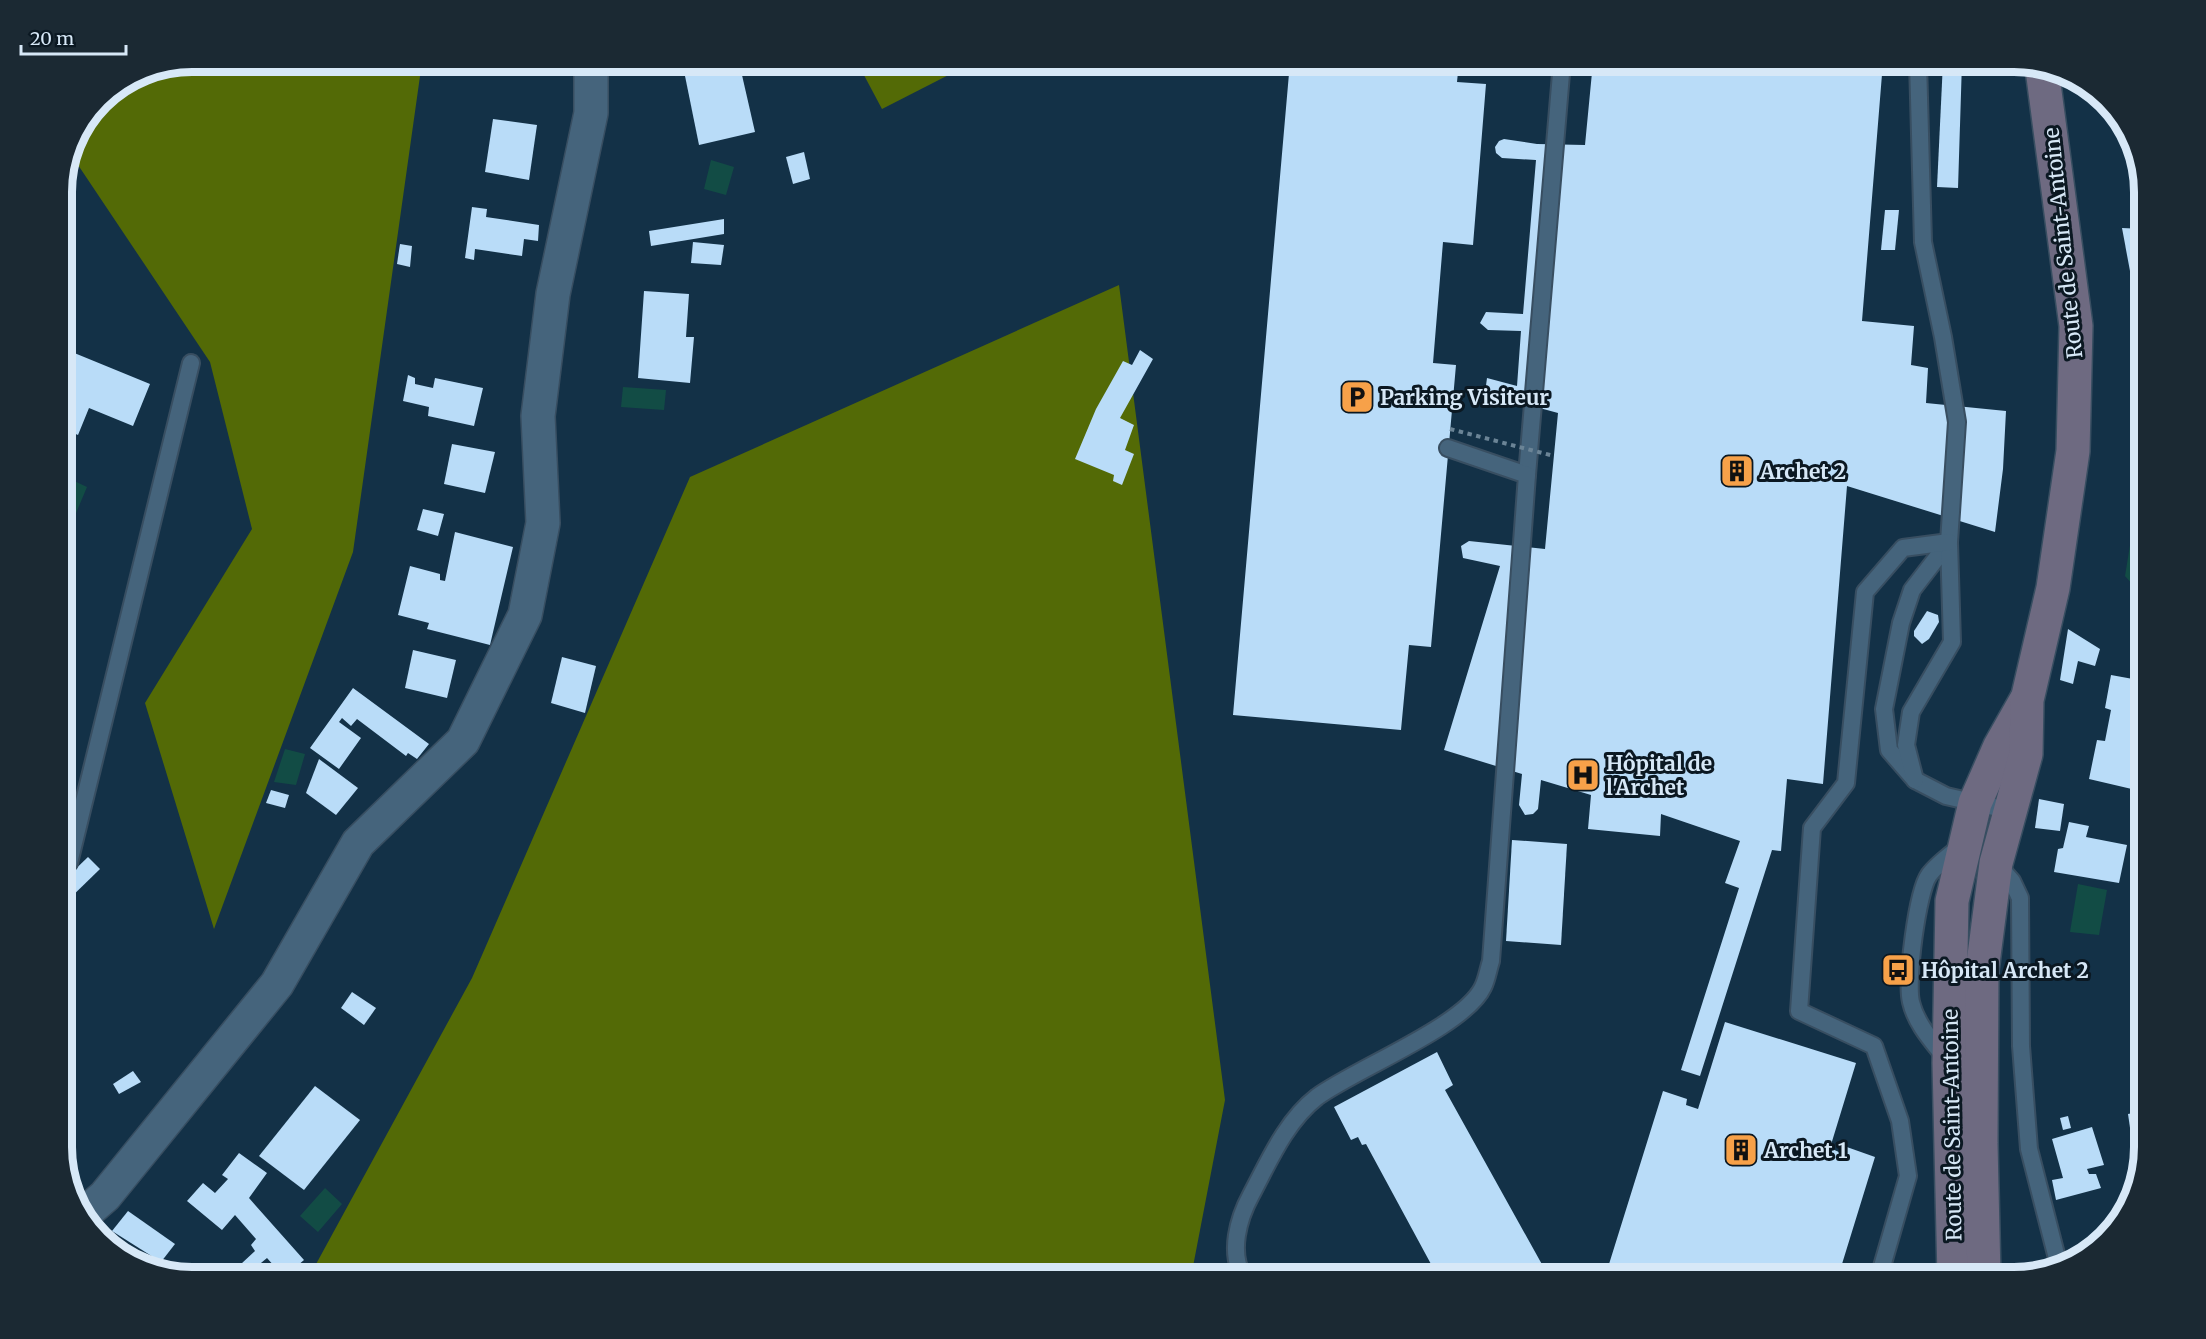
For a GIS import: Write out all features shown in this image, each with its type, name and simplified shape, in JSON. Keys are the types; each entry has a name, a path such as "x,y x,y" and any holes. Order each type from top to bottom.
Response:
{"street":[{"path":"90,1209 105,1196 277,984 358,843 463,741 525,615 543,523 538,416 554,294 591,112 591,72"},
{"name":"Route de Saint-Antoine","path":"1984,1267 1980,1011 1984,947 1996,863 2026,754 2027,700 2053,588 2067,507 2073,451 2076,326 2043,76"},
{"name":"Route de Saint-Antoine","path":"1954,1267 1949,1063 1952,901 1975,802 2000,746 2027,700"},
{"path":"1965,843 1980,849 1996,863"}],"lane":[{"path":"1240,1267 1236,1255 1237,1233 1244,1209 1293,1119 1317,1097 1458,1016 1483,989 1491,961 1527,475 1561,72"},
{"path":"1915,780 1906,745 1911,712 1952,642 1949,542 1957,422 1944,337 1923,242 1918,72"},
{"path":"72,851 191,363"},
{"path":"1449,448 1527,475"},
{"path":"1949,542 1912,590 1901,623 1884,709 1889,750 1915,780 1946,796 2011,811"},
{"path":"1882,1267 1908,1176 1900,1121 1874,1046 1799,1011 1812,828 1846,783 1865,592 1903,548 1949,542"},
{"path":"1996,863 2012,881 2020,898 2021,1046 2029,1149 2057,1259"}],"path":[{"path":"1450,429 1554,456"}],"green space":[{"path":"184,72 421,72 353,552 214,929 145,703 252,529 210,362 76,162 92,125 107,107 125,92 146,81 168,74"},
{"path":"862,72 954,72 882,109"},
{"path":"1119,285 1225,1100 1193,1267 314,1267 472,978 690,477"}],"shaded area":[{"path":"711,160 734,167 726,195 704,189"},
{"path":"623,387 666,390 664,410 621,407"},
{"path":"72,480 87,487 72,523"},
{"path":"2133,527 2134,586 2125,576"},
{"path":"285,749 305,754 296,785 274,782"},
{"path":"2078,884 2107,890 2099,935 2070,932"},
{"path":"325,1188 342,1204 318,1232 300,1216"}],"building":[{"path":"684,72 741,72 755,132 699,145"},
{"name":"Parking Visiteur","path":"1289,72 1458,72 1457,82 1486,84 1473,245 1443,242 1433,363 1456,365 1431,647 1409,645 1401,730 1233,715"},
{"name":"Archet 2","path":"1592,72 1882,72 1862,321 1914,326 1911,365 1928,368 1926,403 2006,411 2003,469 1995,532 1847,486 1823,784 1787,779 1781,851 1772,850 1700,1076 1681,1070 1739,888 1725,883 1740,841 1661,814 1660,836 1588,829 1591,795 1541,780 1538,809 1533,814 1525,815 1519,805 1522,774 1444,750 1500,566 1463,558 1461,546 1469,541 1545,549 1558,413 1485,393 1487,378 1517,386 1521,331 1488,330 1480,323 1486,312 1523,314 1536,160 1502,158 1496,153 1495,147 1499,141 1504,139 1537,144 1585,145"},
{"path":"1943,72 1962,72 1958,188 1937,187"},
{"path":"493,119 537,125 529,180 485,172"},
{"path":"804,152 810,179 793,184 786,157"},
{"path":"472,207 487,209 486,217 539,225 538,241 524,239 522,256 475,249 474,260 465,258"},
{"path":"1885,210 1899,210 1895,250 1881,250"},
{"path":"724,219 724,234 651,246 649,231"},
{"path":"2122,228 2134,229 2134,293"},
{"path":"693,242 724,245 721,265 691,263"},
{"path":"400,244 412,246 410,267 397,264"},
{"path":"644,291 689,294 686,337 694,337 690,383 638,378"},
{"path":"1140,350 1153,359 1120,418 1134,425 1125,450 1134,454 1122,485 1113,481 1114,475 1075,459 1096,409 1123,361 1132,365"},
{"path":"72,352 150,384 133,426 89,408 78,435 72,432"},
{"path":"408,375 415,378 415,384 433,388 435,378 483,388 474,426 428,416 429,407 403,401"},
{"path":"452,444 495,452 485,493 444,484"},
{"path":"423,509 444,514 438,536 417,530"},
{"path":"455,532 513,547 490,645 427,629 429,623 398,615 410,566 440,574 440,580 445,581"},
{"path":"1927,611 1938,615 1939,622 1929,639 1922,644 1914,636 1914,631"},
{"path":"2068,629 2100,649 2095,666 2078,661 2073,684 2060,680"},
{"path":"413,650 456,660 447,698 405,688"},
{"path":"562,657 596,666 585,713 551,703"},
{"path":"2111,675 2134,679 2134,790 2089,779 2097,740 2105,741 2111,710 2105,708"},
{"path":"353,688 429,744 417,759 408,753 406,756 357,719 351,726 342,718 339,722 361,738 339,769 310,748"},
{"path":"319,759 358,788 336,815 306,793"},
{"path":"271,790 289,795 285,808 266,803"},
{"path":"2039,799 2064,804 2060,831 2035,828"},
{"path":"2069,822 2089,826 2086,837 2127,845 2119,883 2054,872 2058,849 2063,848"},
{"path":"1512,840 1567,844 1561,945 1506,941"},
{"path":"88,857 100,869 72,896 72,872"},
{"path":"352,992 376,1008 364,1025 341,1008"},
{"name":"Archet 1","path":"1725,1022 1856,1063 1830,1148 1841,1153 1844,1146 1875,1157 1841,1267 1608,1267 1663,1091 1687,1099 1686,1105 1698,1109"},
{"path":"1437,1052 1453,1085 1445,1090 1543,1267 1433,1267 1366,1144 1362,1145 1358,1137 1351,1140 1334,1107"},
{"path":"133,1071 141,1082 119,1094 113,1084"},
{"path":"315,1086 360,1120 304,1190 259,1156"},
{"path":"2134,1113 2134,1153 2128,1114"},
{"path":"2068,1116 2071,1128 2063,1130 2060,1118"},
{"path":"2092,1127 2104,1165 2087,1169 2089,1174 2096,1174 2101,1188 2056,1200 2052,1180 2063,1178 2052,1139"},
{"path":"239,1153 267,1173 249,1198 304,1260 296,1267 275,1267 267,1258 256,1267 238,1267 255,1251 251,1245 256,1239 235,1215 222,1230 187,1201 203,1183 215,1193 228,1179 222,1175"},
{"path":"128,1211 175,1244 161,1262 112,1231"}],"place":[{"name":"Parking Visiteur","path":"1357,397"},
{"name":"Archet 2","path":"1737,471"},
{"name":"Hôpital de l'Archet","path":"1583,775"},
{"name":"Hôpital Archet 2","path":"1898,970"},
{"name":"Archet 1","path":"1741,1150"}]}
